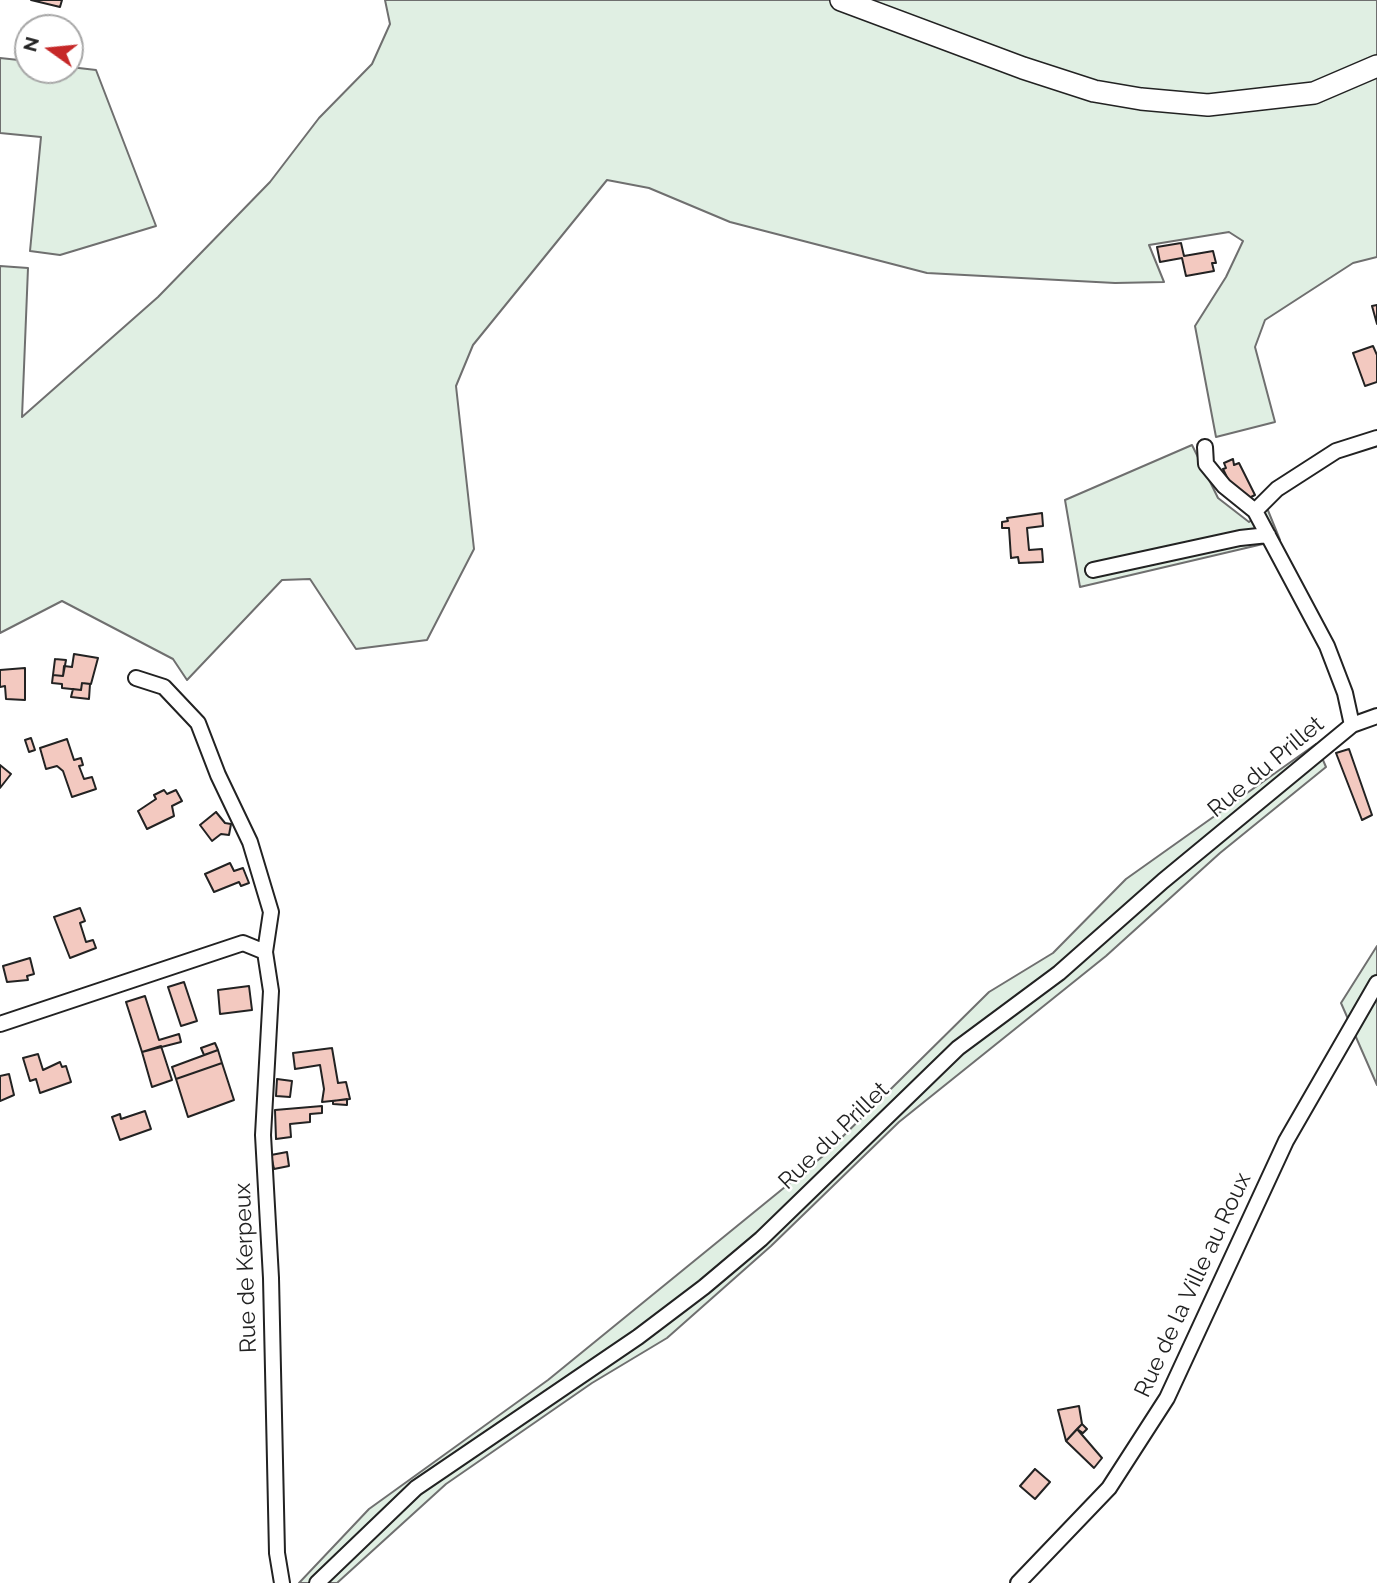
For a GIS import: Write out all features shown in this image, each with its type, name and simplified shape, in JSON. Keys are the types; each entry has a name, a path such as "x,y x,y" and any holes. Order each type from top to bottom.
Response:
{"street":[{"path":"841,0 1023,68 1094,91 1141,99 1208,105 1314,93 1377,66"},
{"path":"1255,511 1277,489 1336,451 1377,438"},
{"path":"1205,447 1206,464 1224,486 1255,511 1327,646 1346,693 1352,725"},
{"path":"1093,570 1240,538 1268,535"},
{"name":"Rue de Kerpeux","path":"136,678 164,687 198,723 218,775 250,842 271,912 265,951 271,991 263,1135 271,1278 277,1553 282,1583"},
{"name":"Rue du Prillet","path":"317,1583 416,1488 638,1337 704,1287 761,1239 958,1048 1059,974 1163,881 1352,725 1377,716"},
{"path":"0,1024 243,943 265,951"},
{"name":"Rue de la Ville au Roux","path":"1018,1583 1109,1488 1167,1398 1286,1141 1377,983"}],"green space":[{"path":"385,0 1377,0 1377,257 1353,263 1265,320 1255,347 1275,422 1216,437 1195,326 1226,277 1243,241 1229,232 1149,245 1164,282 1115,283 927,273 730,222 649,188 607,180 473,345 456,386 474,549 427,640 356,649 310,579 282,580 187,680 173,659 62,601 0,633 0,266 28,268 22,417 158,297 270,182 319,118 372,64 390,24"},
{"path":"0,58 14,60 14,84 84,84 84,69 96,70 156,226 60,255 30,251 41,137 0,133"},
{"path":"1192,445 1218,498 1249,522 1267,508 1280,540 1080,587 1065,500"},
{"path":"1316,744 1326,767 1220,853 1106,956 899,1122 771,1246 667,1338 592,1383 446,1484 337,1583 299,1583 369,1509 548,1380 823,1156 989,992 1053,953 1126,879"},
{"path":"1377,946 1377,1085 1341,1003"}],"building":[{"path":"31,0 62,0 60,7"},
{"path":"1181,243 1184,256 1213,251 1216,263 1212,263 1214,271 1186,276 1182,258 1160,262 1157,247"},
{"path":"1377,305 1377,324 1372,306"},
{"path":"1373,346 1377,355 1377,382 1365,386 1353,353"},
{"path":"1233,459 1234,465 1239,463 1255,495 1243,501 1235,494 1223,469 1226,468 1224,463"},
{"path":"1042,513 1043,526 1027,528 1029,550 1042,549 1043,562 1019,563 1018,557 1011,558 1009,528 1002,528 1002,522 1008,521 1007,518"},
{"path":"74,654 98,658 91,684 82,683 81,690 62,688 62,684 52,683 53,675 63,676 64,666 72,667"},
{"path":"55,659 66,660 63,676 53,675"},
{"path":"25,668 25,700 6,699 5,686 0,687 0,670"},
{"path":"82,683 90,684 89,699 71,697 73,689 81,690"},
{"path":"31,738 35,750 29,752 25,740"},
{"path":"67,739 74,760 81,758 83,765 79,766 84,779 92,777 96,789 72,797 63,771 57,766 46,769 40,748"},
{"path":"1349,749 1372,815 1362,820 1336,753"},
{"path":"0,765 11,774 0,788"},
{"path":"164,790 167,794 176,790 182,801 172,806 174,816 147,829 138,811 156,799 154,795"},
{"path":"216,812 225,823 231,824 229,835 221,834 212,841 200,825"},
{"path":"230,863 234,871 243,868 249,883 241,886 239,882 214,892 205,874"},
{"path":"80,908 85,921 80,923 86,942 93,940 96,948 70,958 54,917"},
{"path":"30,958 34,974 27,976 28,980 7,982 3,966"},
{"path":"184,982 197,1021 181,1026 168,987"},
{"path":"249,986 252,1010 220,1014 218,990"},
{"path":"145,996 159,1040 179,1034 181,1042 142,1052 126,1002"},
{"path":"215,1043 218,1050 204,1055 201,1048"},
{"path":"161,1046 172,1080 152,1087 142,1052"},
{"path":"332,1048 338,1083 346,1082 350,1099 322,1102 324,1089 320,1065 295,1069 293,1053"},
{"path":"218,1050 222,1063 176,1079 172,1067"},
{"path":"38,1054 43,1070 60,1062 62,1067 66,1066 71,1082 40,1093 36,1079 30,1081 23,1058"},
{"path":"222,1063 234,1100 188,1117 176,1079"},
{"path":"9,1074 14,1095 0,1101 0,1076"},
{"path":"277,1079 292,1081 290,1097 276,1096"},
{"path":"347,1099 347,1105 333,1104 333,1101"},
{"path":"322,1106 322,1113 310,1114 310,1122 290,1124 291,1137 276,1139 275,1110"},
{"path":"145,1111 151,1129 120,1140 112,1117 120,1114 121,1119"},
{"path":"287,1152 289,1166 274,1169 271,1155"},
{"path":"1079,1406 1082,1424 1066,1441 1058,1410"},
{"path":"1082,1424 1087,1429 1083,1433 1077,1429"},
{"path":"1077,1429 1102,1458 1094,1468 1066,1441"},
{"path":"1035,1469 1050,1482 1035,1499 1020,1486"}]}
